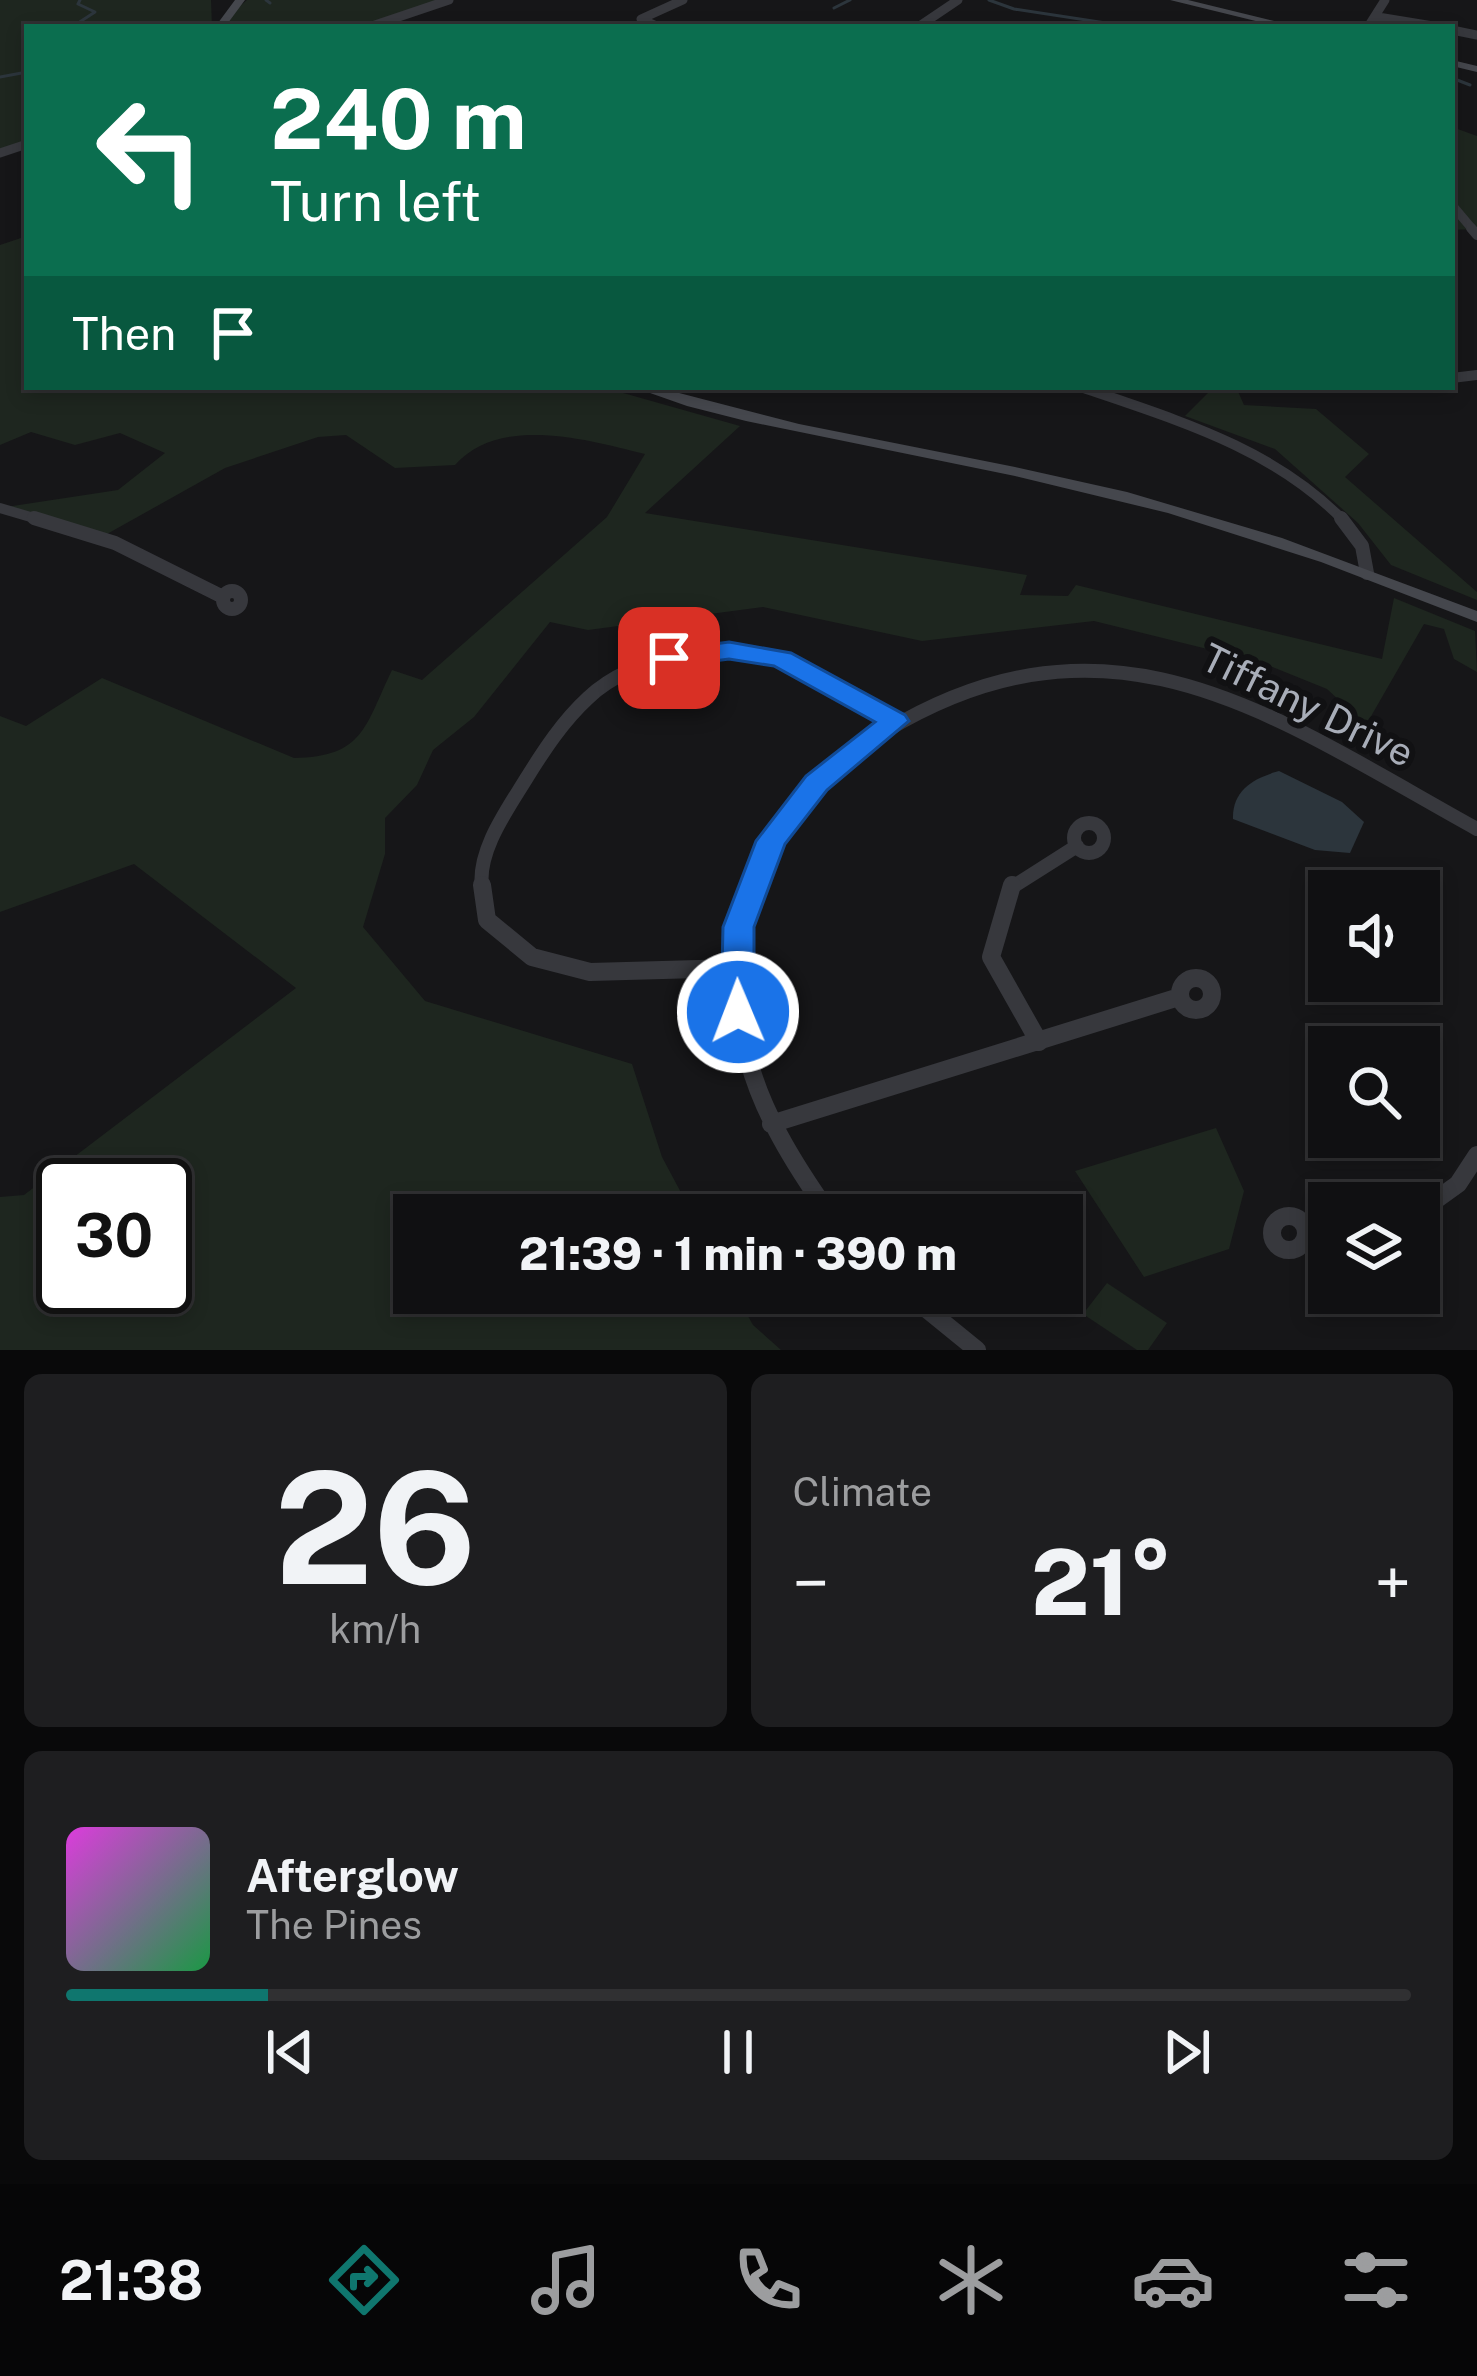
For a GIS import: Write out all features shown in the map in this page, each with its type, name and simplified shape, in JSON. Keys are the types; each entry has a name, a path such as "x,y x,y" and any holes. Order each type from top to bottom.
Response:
{"main road":[{"path":"1175,0 1281,24"},
{"path":"218,5 220,24"},
{"path":"651,390 773,422 1111,493 1251,533 1477,617"}],"street":[{"path":"379,24 449,0"},
{"path":"647,24 641,19 683,0"},
{"path":"922,24 958,0"},
{"path":"1371,0 1384,1 1371,24"},
{"path":"1378,16 1422,24"},
{"path":"625,23 647,24"},
{"path":"1455,209 1477,235"},
{"path":"1096,390 1244,444 1279,463 1357,536 1368,557 1367,573"},
{"path":"0,508 129,549 224,597"},
{"path":"735,968 590,972 532,957 488,920 480,871 503,816 549,742 590,695 629,671 669,658 729,650 782,659 895,721"},
{"name":"Tiffany Drive","path":"811,1194 771,1124 739,1037 735,968 739,927 771,841 816,783 895,721 974,688 1058,668 1114,670 1178,681 1302,734 1477,830"},
{"path":"1039,1042 991,957 1012,884 1077,847"},
{"path":"771,1124 1179,997"},
{"path":"1440,1197 1458,1184 1477,1155"},
{"path":"933,1314 977,1350"}],"shaded area":[{"path":"0,0 211,0 212,24 24,24 24,142 0,150"},
{"path":"247,0 441,0 371,24 227,24 228,17"},
{"path":"1455,128 1477,136 1477,233 1455,230"},
{"path":"24,237 24,390 613,390 740,426 645,513 1027,575 1020,595 1068,596 1076,585 1382,659 1394,598 1475,631 1477,672 1454,659 1444,629 1424,624 1366,725 1327,689 1260,662 1094,621 922,641 763,607 588,630 550,622 474,717 433,750 417,785 385,818 385,854 363,927 425,1001 632,1064 662,1157 682,1194 393,1194 393,1314 747,1314 781,1350 0,1350 0,1197 24,1195 36,1186 36,1314 192,1314 192,1158 73,1158 296,988 134,864 0,912 0,716 26,726 102,678 294,758 335,752 359,735 392,670 422,680 607,517 645,454 571,438 519,436 495,440 455,465 395,468 346,435 318,437 225,468 107,534 6,507 118,490 165,453 120,433 75,445 31,432 0,445 0,245"},
{"path":"1211,390 1237,390 1244,405 1316,409 1369,454 1345,477 1477,592 1477,600 1391,565 1358,523 1275,449 1185,416"},
{"path":"1279,771 1342,802 1364,822 1350,853 1315,850 1233,819 1236,800 1246,787"},
{"path":"1216,1128 1244,1191 1229,1249 1144,1277 1075,1171"},
{"path":"1107,1283 1167,1323 1148,1350 1137,1350 1083,1314"}],"waterway":[{"path":"77,24 95,12 78,4 80,0"},
{"path":"266,0 270,3"},
{"path":"834,8 850,0"},
{"path":"989,0 1014,9 1112,24"},
{"path":"0,77 24,73"},
{"path":"1455,79 1470,85"}],"route":[{"path":"669,658 729,650 782,659 895,721 816,783 771,841 739,927 738,1012"}]}
